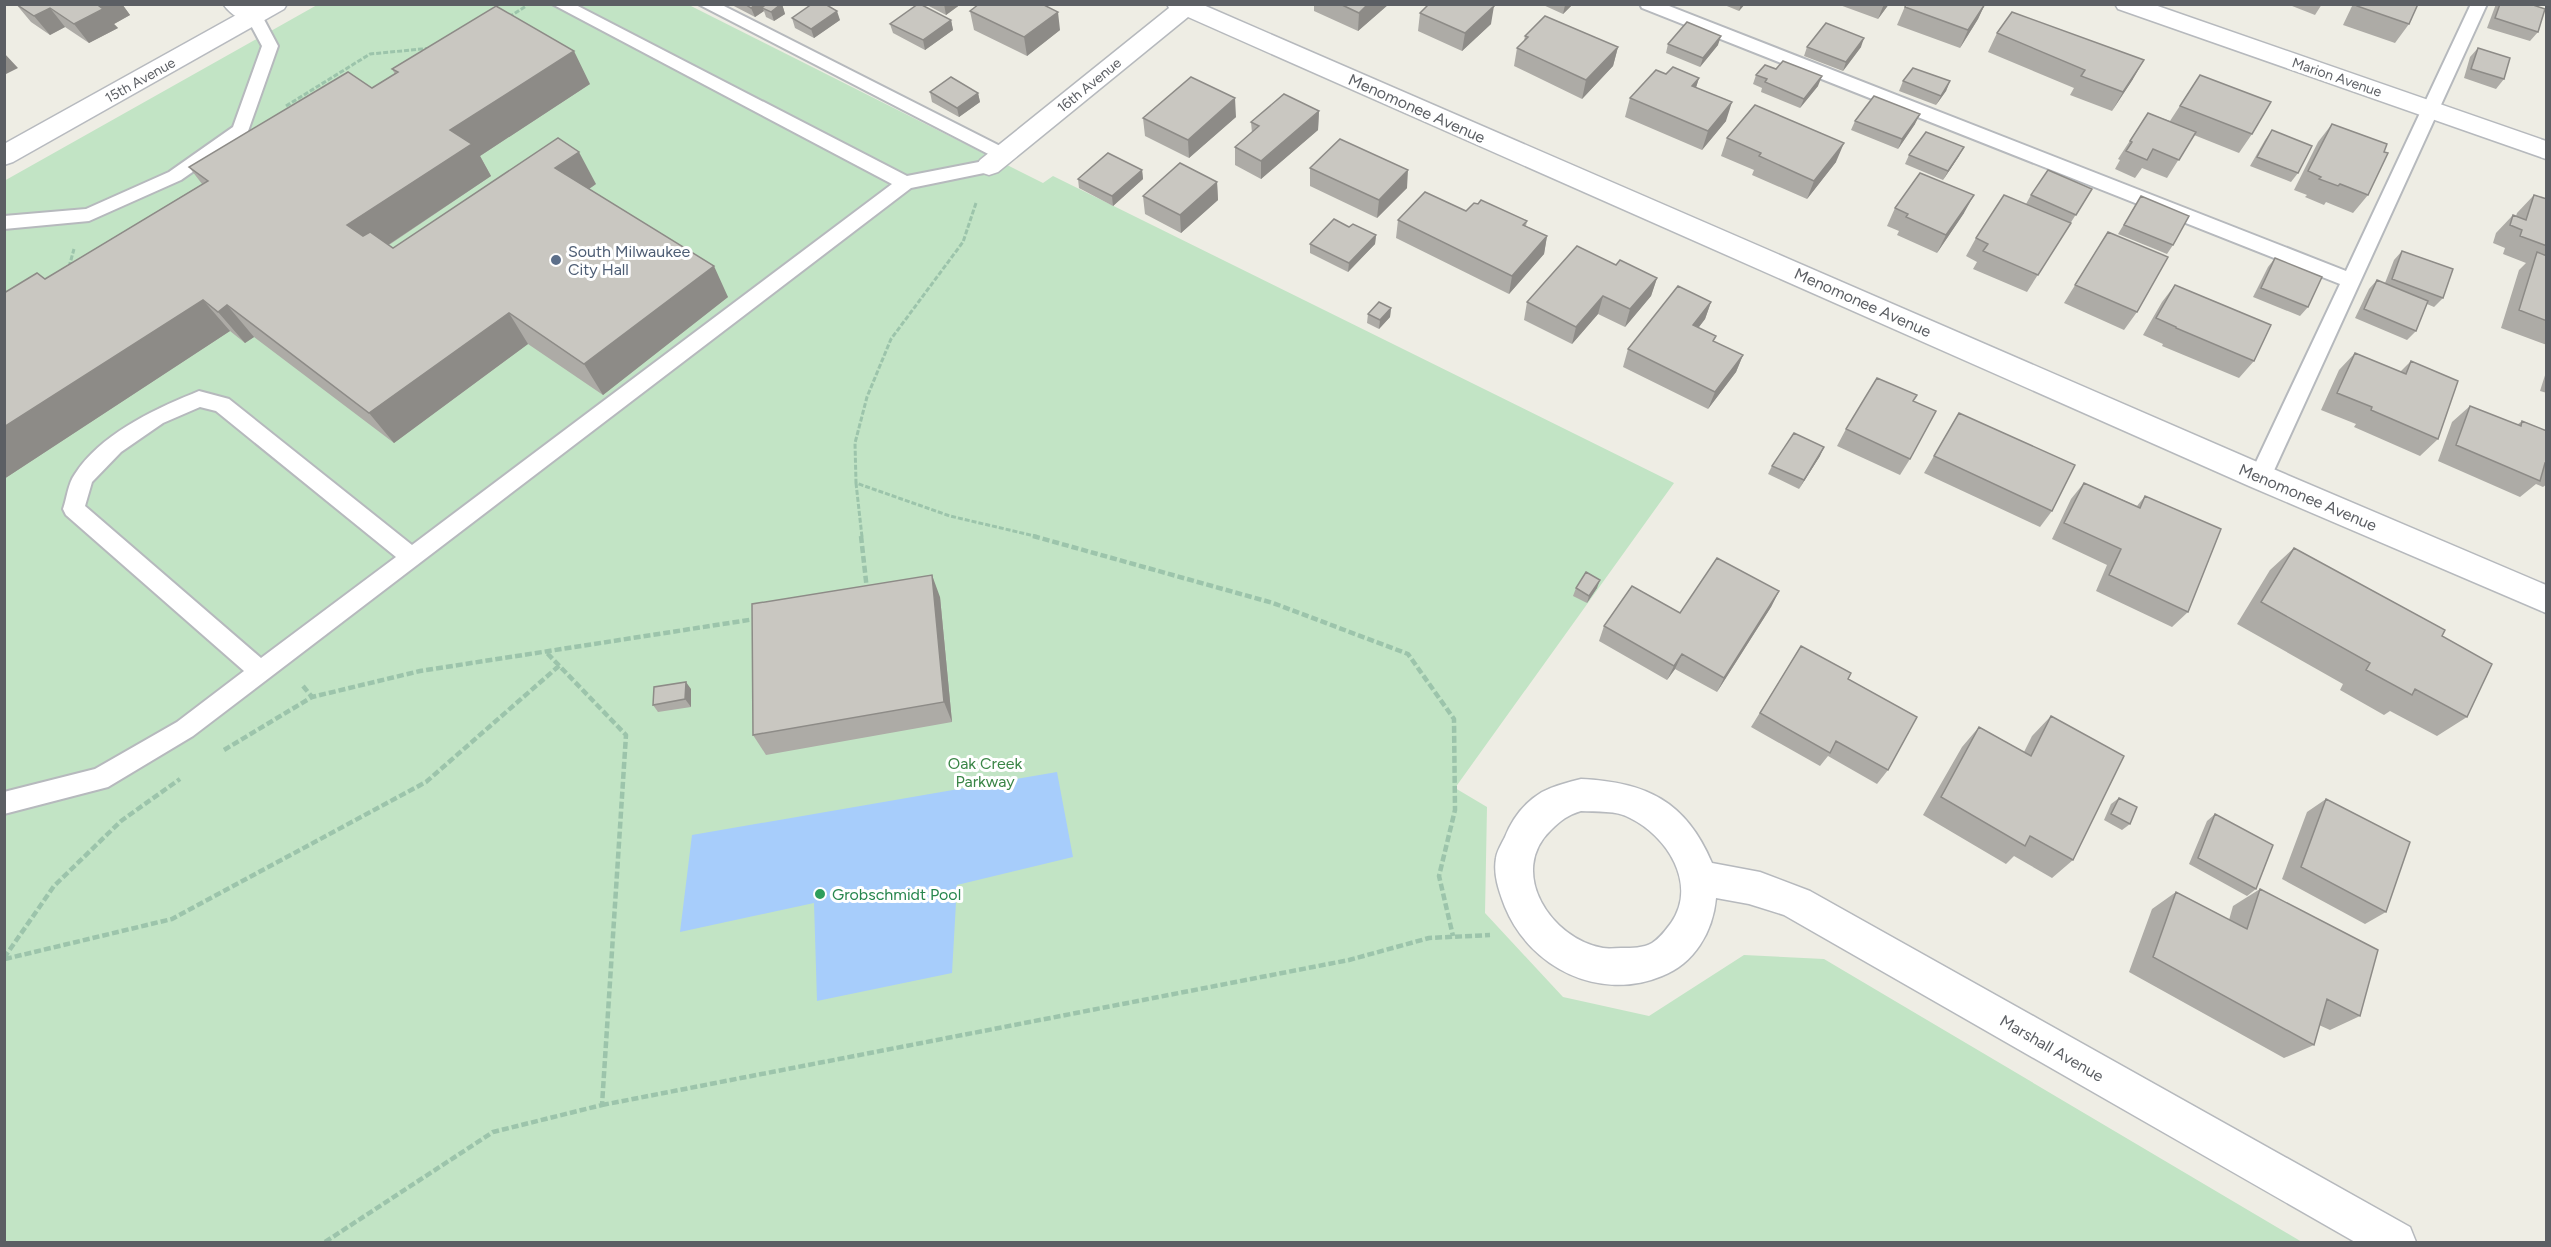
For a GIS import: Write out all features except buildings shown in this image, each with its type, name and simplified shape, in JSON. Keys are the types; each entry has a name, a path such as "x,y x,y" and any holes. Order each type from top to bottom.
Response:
{"street":[{"name":"Marion Avenue","path":"2127,4 2547,150"},
{"name":"16th Avenue","path":"996,160 1184,5"},
{"name":"Menomonee Avenue","path":"1184,5 2260,477 2547,599"},
{"name":"15th Avenue","path":"4,156 254,8"},
{"path":"1581,795 1591,795 1612,796 1642,806 1669,824 1689,849 1699,879 1699,906 1690,930 1674,950 1651,963 1623,969 1594,966 1566,955 1540,934 1521,907 1514,877 1517,847 1530,823 1552,805 1581,795"},
{"name":"Marshall Avenue","path":"1699,879 1742,883 1773,892 1797,903 2396,1242"}],"lane":[{"path":"560,4 905,183"},
{"path":"706,4 996,160"},
{"path":"1648,4 2352,281"},
{"path":"2260,477 2432,110 2479,4"},
{"path":"4,223 89,215 175,176 241,130 270,46 254,8"},
{"path":"4,803 100,779 185,729 905,183 996,160"},
{"path":"261,672 74,510 83,478 114,446 156,417 199,399 222,405 413,558"}],"path":[{"path":"501,22 529,4"},
{"path":"280,109 370,54 440,47"},
{"path":"868,601 856,483 855,443 867,397 891,339 963,242 996,160"},
{"path":"68,270 77,240"},
{"path":"856,483 950,516 1050,540 1273,603 1408,654 1454,719 1455,810 1439,876 1453,936"},
{"path":"220,752 312,697 420,671 547,653 765,617"},
{"path":"547,653 626,735 602,1105"},
{"path":"4,958 172,919 426,782 560,665"},
{"path":"4,958 54,886 121,821 183,776"},
{"path":"324,1242 493,1132 602,1105 1349,960 1429,938 1540,934"}],"green space":[{"name":"Oak Creek Parkway","path":"317,5 689,5 1043,183 1053,176 1674,483 1455,788 1487,807 1485,913 1563,997 1649,1016 1744,955 1824,959 2302,1242 5,1242 4,181"}],"water":[{"name":"Grobschmidt Pool","path":"1057,772 1073,857 957,885 952,973 817,1001 814,903 680,932 692,835"}],"place":[{"name":"South Milwaukee City Hall","path":"556,260"},
{"name":"Grobschmidt Pool","path":"820,894"}]}
